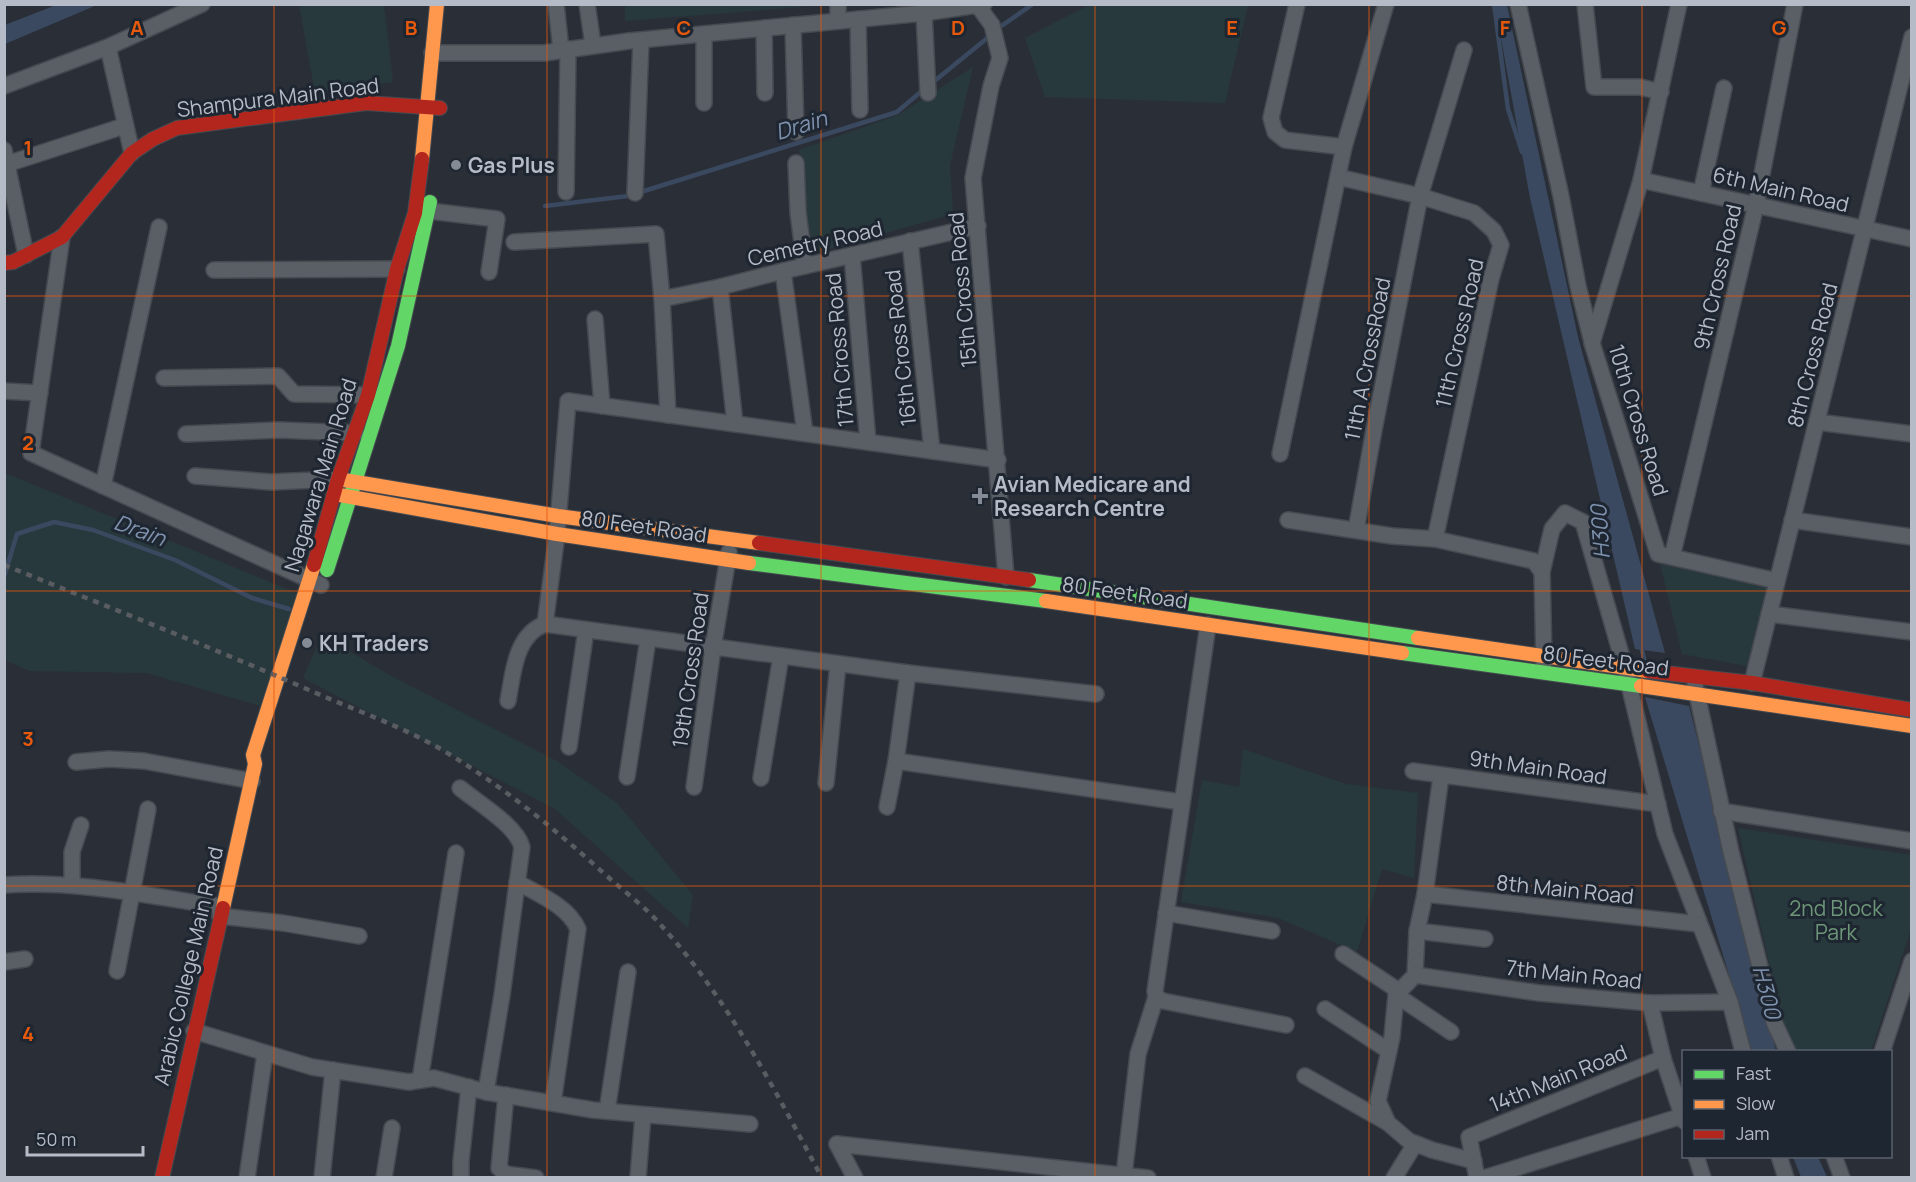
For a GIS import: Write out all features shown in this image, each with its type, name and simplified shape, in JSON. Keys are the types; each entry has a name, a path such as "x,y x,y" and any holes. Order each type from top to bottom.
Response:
{"main road":[{"name":"Nagawara Main Road","path":"255,764 253,754 257,742 316,582 336,487 368,395 397,269 415,213 434,107 439,53 436,4"},
{"path":"439,53 449,24"},
{"name":"Shampura Main Road","path":"4,263 13,262 62,237 132,153 153,139 177,128 366,103 434,107"},
{"path":"316,582 351,498 398,346 429,211 434,107"},
{"name":"80 Feet Road","path":"336,487 356,482 558,516 1006,577 1632,669 1752,683 1911,710"},
{"name":"80 Feet Road","path":"336,487 351,498 557,534 728,560 1023,598 1544,673 1636,684 1911,726"},
{"name":"Arabic College Main Road","path":"162,1178 220,911 242,829 255,764"}],"street":[{"path":"4,86 108,46 202,4"},
{"path":"556,4 564,49 566,192"},
{"path":"587,4 593,45"},
{"path":"838,4 838,21"},
{"path":"1297,4 1271,118 1275,132 1285,140 1344,147"},
{"path":"1280,454 1344,147 1386,4"},
{"path":"1518,4 1592,343"},
{"path":"1585,4 1594,87 1640,87 1661,92"},
{"name":"10th Cross Road","path":"1672,557 1658,554 1592,343 1641,180 1679,4"},
{"name":"9th Cross Road","path":"1672,557 1756,205 1795,4"},
{"path":"439,53 544,53 593,45 858,19 897,10 924,13 950,7 981,5"},
{"name":"15th Cross Road","path":"981,5 992,25 998,50 974,178 1006,577"},
{"path":"924,13 928,93"},
{"path":"858,19 860,110"},
{"path":"793,26 796,132"},
{"path":"764,28 765,93"},
{"path":"704,34 704,103"},
{"name":"8th Cross Road","path":"1752,683 1911,37"},
{"path":"635,193 641,40"},
{"path":"108,46 124,126 132,153"},
{"name":"11th A CrossRoad","path":"1356,530 1420,196 1464,50"},
{"path":"1701,193 1724,88"},
{"path":"26,255 6,157 124,126"},
{"path":"796,163 798,212 805,266"},
{"name":"11th Cross Road","path":"1338,177 1420,196 1474,213 1494,231 1501,245 1491,279 1435,539"},
{"name":"6th Main Road","path":"1641,180 1911,239"},
{"path":"429,211 497,219 489,272"},
{"name":"Cemetry Road","path":"662,299 978,226"},
{"path":"103,486 159,227"},
{"path":"514,242 656,234 668,415"},
{"path":"62,237 31,453 316,582"},
{"name":"16th Cross Road","path":"910,241 932,451"},
{"name":"17th Cross Road","path":"852,255 868,442"},
{"path":"214,270 397,269"},
{"path":"783,271 805,434"},
{"path":"720,287 735,424"},
{"path":"595,319 602,406"},
{"path":"164,378 278,376 294,394 368,395"},
{"path":"4,391 40,393"},
{"path":"545,624 557,534 568,401 998,460"},
{"path":"1817,422 1911,430"},
{"path":"186,434 279,430 356,433"},
{"path":"195,476 336,487"},
{"path":"1544,673 1542,572 1552,529 1565,513 1583,522 1632,669 1665,834 1730,1002 1742,1050"},
{"path":"1288,520 1435,539 1534,561 1542,572"},
{"path":"1792,520 1911,537"},
{"name":"19th Cross Road","path":"694,787 713,648 732,539"},
{"path":"1672,557 1777,581"},
{"path":"1769,614 1911,632"},
{"path":"508,701 520,648 537,627 545,624 908,673 1096,694"},
{"path":"1124,1175 1138,1054 1156,998 1155,991 1181,802 1208,625"},
{"path":"569,747 586,630"},
{"path":"627,777 648,639"},
{"path":"762,778 781,656"},
{"path":"826,783 838,664"},
{"path":"887,807 908,673"},
{"path":"1694,676 1721,811 1774,1022 1787,1050"},
{"path":"76,762 109,759 144,761 252,781"},
{"path":"896,761 1181,802"},
{"name":"9th Main Road","path":"1413,771 1658,804"},
{"path":"1388,1123 1378,1101 1389,1051 1397,993 1415,975 1417,931 1425,894 1441,776"},
{"path":"460,789 512,830 520,840 522,847 486,1092"},
{"path":"117,970 148,809"},
{"path":"1721,811 1911,841"},
{"path":"72,885 72,852 81,825"},
{"path":"420,1080 456,853"},
{"path":"517,882 562,909 575,922 578,929 553,1103"},
{"path":"4,885 36,883 72,885 131,893 359,936"},
{"name":"8th Main Road","path":"1425,894 1700,924"},
{"path":"1166,913 1272,931"},
{"path":"1417,931 1485,939"},
{"path":"1343,954 1451,1032"},
{"path":"4,962 25,959"},
{"path":"1883,1050 1911,961"},
{"path":"607,1111 628,972"},
{"name":"7th Main Road","path":"1415,975 1539,993 1650,1003 1730,1002"},
{"path":"1156,998 1286,1025"},
{"path":"1650,1003 1663,1058 1682,1115"},
{"path":"1325,1009 1389,1051"},
{"path":"194,1031 312,1067 409,1082 434,1078 486,1092 607,1111 750,1124"},
{"path":"247,1178 265,1053"},
{"name":"14th Main Road","path":"1474,1161 1468,1137 1663,1058"},
{"path":"322,1178 333,1070"},
{"path":"1305,1076 1388,1123 1415,1144 1474,1161 1477,1178"},
{"path":"461,1178 460,1161 469,1087"},
{"path":"506,1095 499,1168 506,1174 537,1178"},
{"path":"638,1178 642,1115"},
{"path":"1484,1178 1682,1118"},
{"path":"384,1178 392,1128"},
{"path":"855,1178 837,1144 1148,1178"},
{"path":"1394,1178 1415,1144"},
{"path":"1696,1158 1698,1176"},
{"path":"1780,1158 1786,1178"},
{"path":"1835,1158 1842,1177"},
{"path":"1842,1177 1847,1158"}],"green space":[{"path":"826,4 625,21 625,5"},
{"path":"299,5 384,5 393,82 315,93"},
{"path":"1089,5 1248,5 1225,103 1045,97 1025,38"},
{"path":"973,67 950,165 953,214 808,255 799,150 898,115"},
{"path":"5,473 299,594 260,706 147,673 29,671 5,660"},
{"path":"1660,564 1768,586 1747,666 1682,654"},
{"path":"322,635 391,676 557,761 617,803 693,895 688,928 555,809 303,678"},
{"path":"1243,749 1346,784 1418,793 1414,878 1382,869 1357,952 1278,918 1181,902 1202,780 1239,787"},
{"name":"2nd Block Park","path":"1738,828 1911,855 1911,929 1871,1050 1796,1050 1782,1019"}],"water":[{"path":"56,5 97,5 5,44 5,25"},
{"path":"1495,5 1507,5 1578,337 1665,653 1635,649 1530,198"},
{"path":"1645,697 1689,706 1776,1050 1752,1050"},
{"path":"1793,1158 1818,1158 1827,1177 1801,1177"}],"waterway":[{"name":"Drain","path":"997,29 1033,4"},
{"name":"H300","path":"1494,4 1508,109 1522,152"},
{"name":"Drain","path":"932,83 991,35"},
{"name":"Drain","path":"545,206 628,196 897,112 923,90"},
{"name":"Drain","path":"4,577 17,534 54,522 93,530 175,560 252,598 289,609"},
{"name":"H300","path":"1641,645 1645,663"}],"railway":[{"path":"4,565 395,726 444,751 509,795 550,826 641,905 684,952 707,982 748,1045 822,1178"}],"traffic: fast":[{"path":"327,570 398,346 430,202"},
{"path":"749,563 1046,601"},
{"path":"1029,580 1418,638"},
{"path":"1402,653 1641,686"}],"traffic: slow":[{"path":"422,159 437,4"},
{"path":"338,479 558,516 759,543"},
{"path":"334,494 557,534 749,563"},
{"path":"223,908 255,764 253,755 314,565"},
{"path":"1046,601 1402,653"},
{"path":"1418,638 1648,671"},
{"path":"1641,686 1912,726"}],"traffic: jam":[{"path":"4,263 13,262 62,237 132,153 153,139 177,128 366,103 440,108"},
{"path":"314,565 338,479 368,395 397,269 415,213 422,159"},
{"path":"759,543 1029,580"},
{"path":"1648,671 1752,683 1912,710"},
{"path":"162,1178 223,908"}],"place":[{"name":"Gas Plus","path":"456,165"},
{"name":"Avian Medicare and Research Centre","path":"980,496"},
{"name":"KH Traders","path":"307,643"}]}
